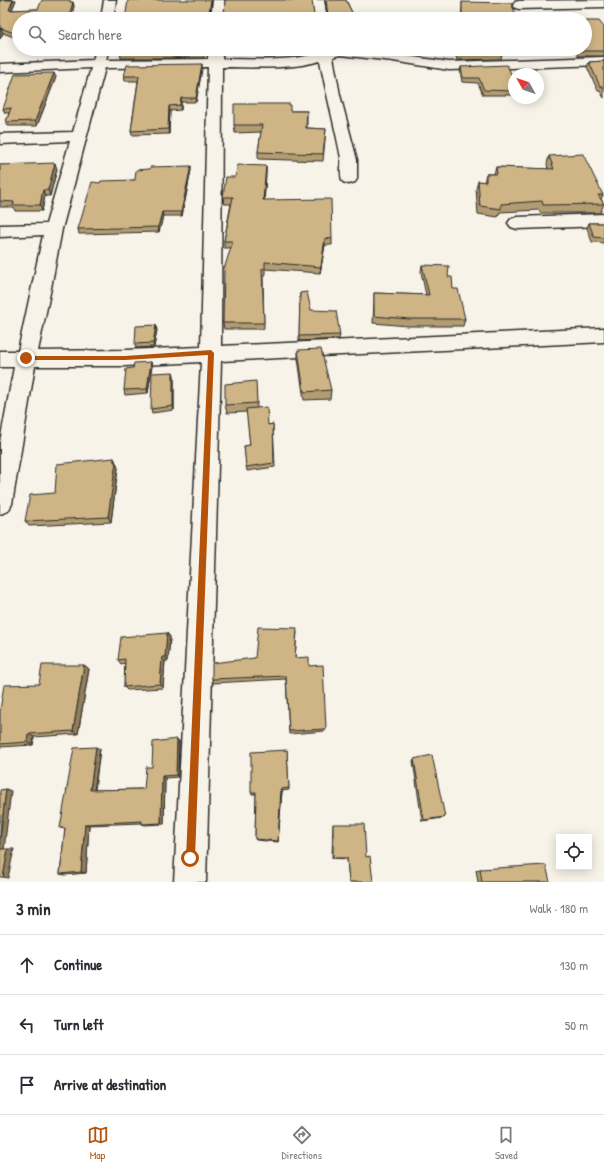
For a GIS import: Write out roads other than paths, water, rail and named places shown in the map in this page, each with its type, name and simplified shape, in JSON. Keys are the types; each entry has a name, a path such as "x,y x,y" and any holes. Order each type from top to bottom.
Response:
{"street":[{"path":"0,0 6,0"},
{"path":"108,12 110,0"},
{"path":"218,12 219,0"},
{"path":"318,0 320,12"},
{"path":"519,5 597,2 604,17"},
{"path":"0,68 100,57 215,56 284,63 305,61 317,56"},
{"path":"190,882 211,353 215,56"},
{"path":"327,56 333,95 349,160 349,179"},
{"path":"382,56 449,66 604,62"},
{"path":"0,504 26,358 42,288 53,229 100,57"},
{"path":"0,139 78,136"},
{"path":"517,223 604,220"},
{"path":"0,231 53,229"},
{"path":"0,359 125,358 604,335"}]}
